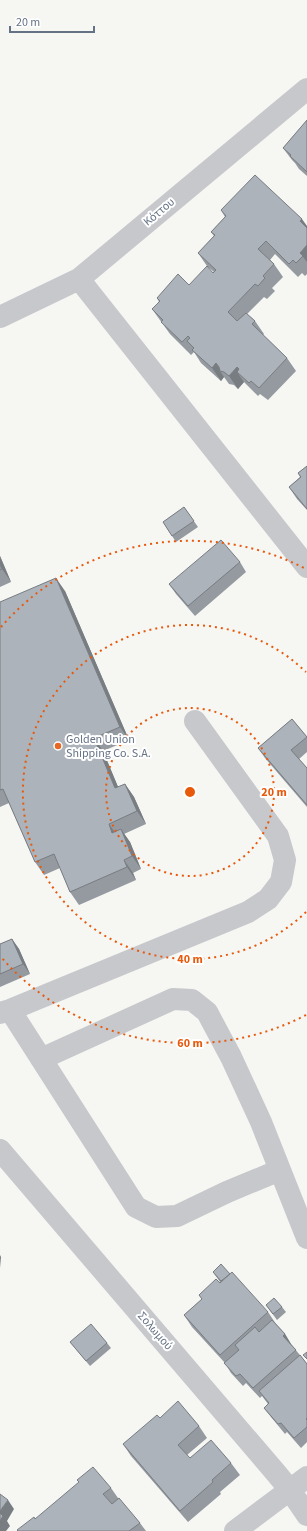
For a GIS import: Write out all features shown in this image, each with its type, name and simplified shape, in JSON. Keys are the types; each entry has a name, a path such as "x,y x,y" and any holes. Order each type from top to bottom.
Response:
{"street":[{"name":"Κόττου","path":"0,317 79,280 307,89"},
{"path":"79,280 307,567"},
{"path":"195,721 278,836 285,860 281,882 268,899 248,912 5,1011 41,1059 136,1207 156,1217 177,1216 227,1192 280,1170"},
{"path":"41,1059 173,999 192,1000 207,1012 230,1057 261,1122 307,1238"},
{"name":"Σολωμού","path":"0,1150 298,1484 307,1515"},
{"path":"235,1531 298,1484"}],"building":[{"path":"307,120 307,172 283,148"},
{"path":"255,175 302,219 300,221 307,228 307,245 300,253 303,256 296,263 293,260 289,264 266,241 258,249 274,264 263,276 265,278 258,286 255,284 228,312 237,321 246,313 255,321 252,324 287,358 259,388 251,381 249,383 237,372 239,369 237,367 229,376 220,371 216,363 212,368 192,350 194,348 187,341 190,338 188,336 182,342 161,322 163,320 152,309 160,301 157,298 178,274 189,285 207,266 213,273 216,270 198,253 215,235 211,232 226,216 221,210"},
{"path":"307,466 307,509 289,487 301,477 298,473"},
{"path":"184,507 194,521 172,536 163,522"},
{"path":"221,540 240,562 188,606 169,584"},
{"name":"Golden Union Shipping Co. S.A.","path":"56,578 120,727 94,738 115,788 125,784 137,811 109,824 112,833 121,829 132,856 124,860 127,867 70,892 54,854 35,862 3,789 0,790 0,602"},
{"path":"292,719 307,737 291,750 307,768 307,805 258,748"},
{"path":"12,939 23,964 0,974 0,944"},
{"path":"221,1264 230,1274 221,1281 213,1272"},
{"path":"232,1272 268,1312 220,1355 184,1315 202,1299 199,1295 216,1279 220,1283"},
{"path":"274,1298 282,1307 273,1314 266,1305"},
{"path":"272,1320 285,1334 283,1336 296,1350 253,1388 240,1374 236,1376 224,1363 239,1350 235,1345 255,1327 259,1332"},
{"path":"91,1324 107,1343 86,1361 70,1342"},
{"path":"307,1352 307,1359 303,1355"},
{"path":"300,1355 307,1364 307,1427 294,1438 281,1423 278,1424 264,1408 269,1403 259,1391"},
{"path":"178,1401 199,1426 178,1445 190,1458 211,1440 231,1463 212,1480 213,1482 180,1511 123,1444 157,1415 160,1418"},
{"path":"93,1467 111,1488 103,1494 112,1504 119,1498 140,1523 129,1531 17,1530 34,1517 35,1519 79,1482 77,1480"},
{"path":"0,1494 8,1500 0,1511"},
{"path":"0,1513 3,1516 0,1521"}],"place":[{"name":"Golden Union Shipping Co. S.A.","path":"58,746"}]}
